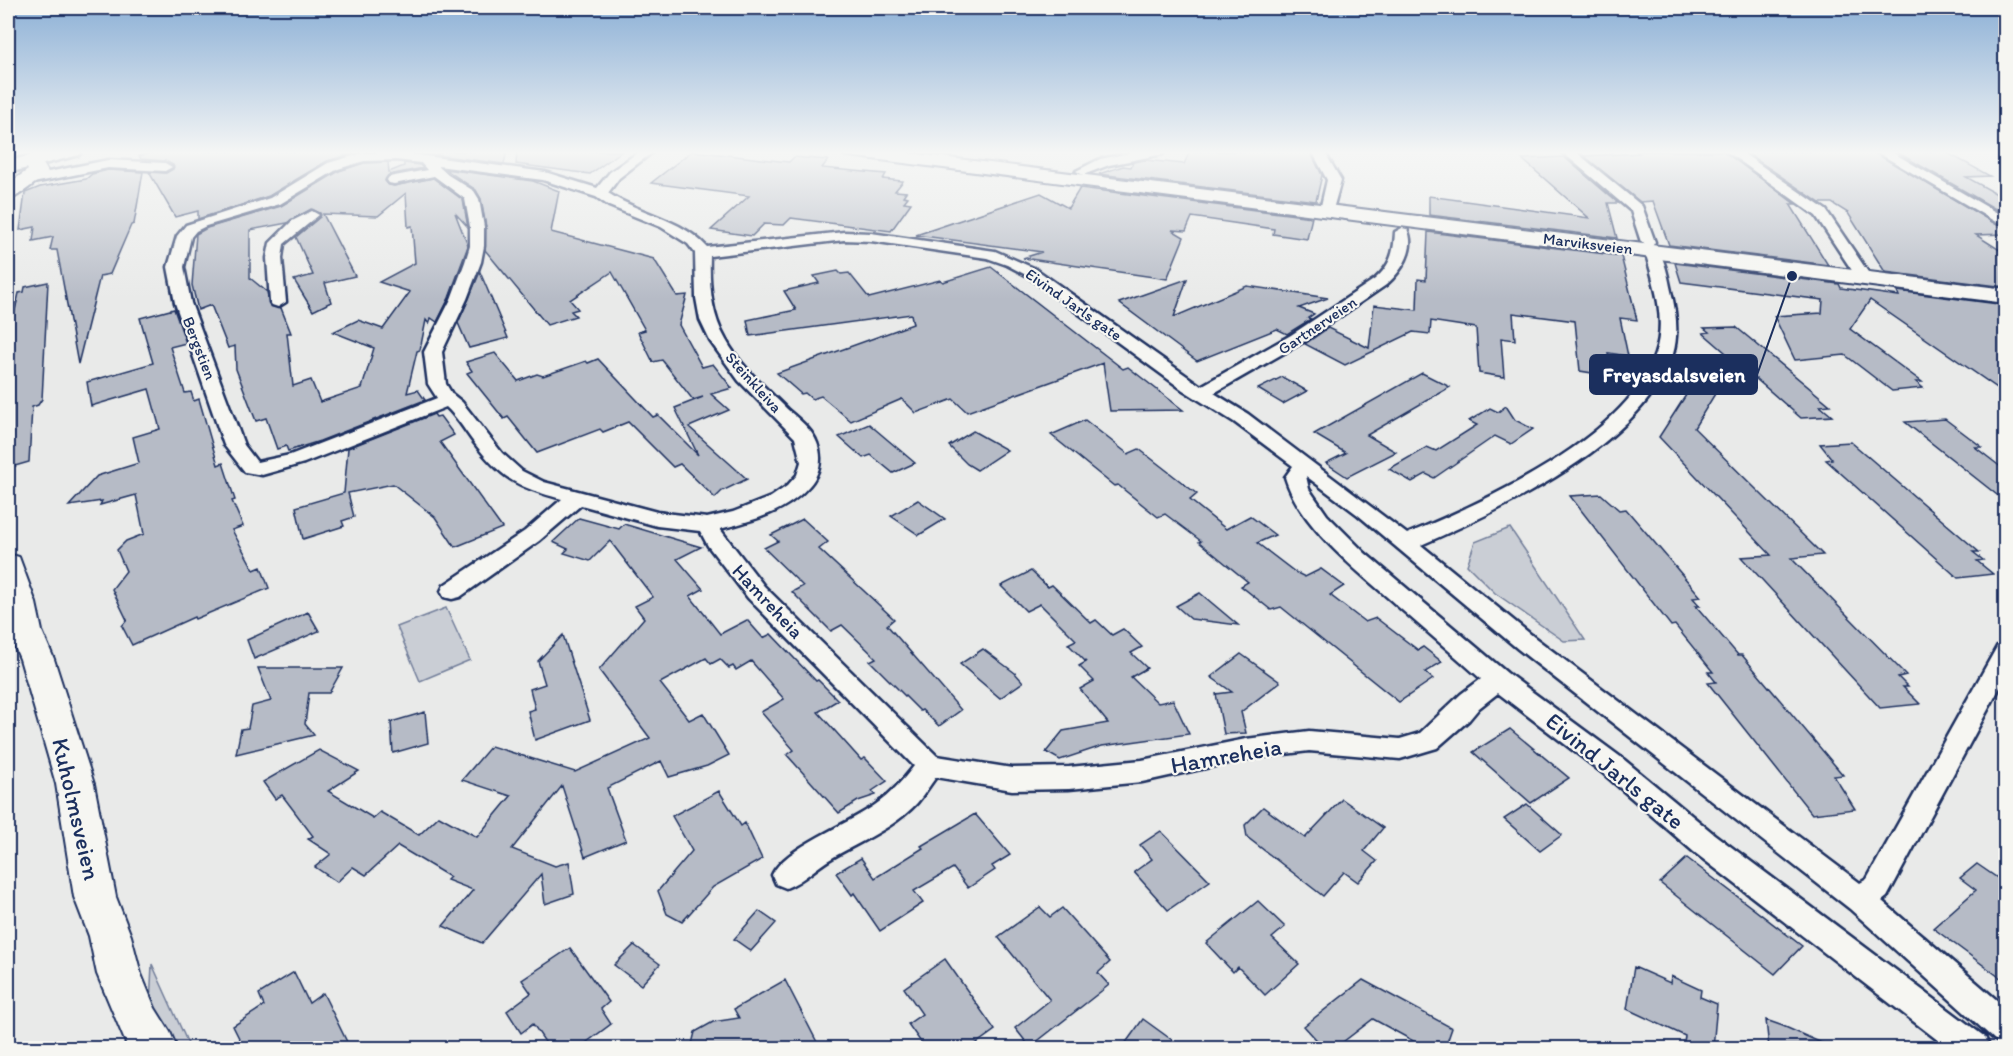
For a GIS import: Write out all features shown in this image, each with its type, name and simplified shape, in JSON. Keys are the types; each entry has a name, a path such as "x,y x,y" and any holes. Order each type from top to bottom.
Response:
{"main road":[{"name":"Marviksveien","path":"1250,200 1650,246 1864,278 2006,296"},
{"name":"Kuholmsveien","path":"8,565 20,603 16,635 37,658 75,784 95,897 110,936 119,974 139,1024 154,1048"}],"street":[{"name":"Bergstien","path":"276,200 191,228 184,236 180,246 176,267 183,303 234,445 246,464 252,468 262,469 297,459 448,400"},
{"path":"472,200 477,237 473,262 459,299 433,352 437,384 448,400 456,406 495,457 515,475 537,486 657,519 707,525"},
{"path":"610,200 679,231 703,252"},
{"path":"1328,210 1330,200"},
{"path":"1405,543 1472,515 1536,481 1591,443 1635,403 1658,370 1667,335 1663,288 1637,209 1626,200"},
{"path":"1803,200 1821,213 1864,278"},
{"path":"1965,200 2006,224"},
{"path":"278,302 274,268 277,243 297,224 312,215"},
{"name":"Gartnerveien","path":"1201,393 1245,371 1309,333 1382,281 1400,259 1402,232"},
{"name":"Eivind Jarls gate","path":"703,252 844,236 901,241 990,254 1031,272 1201,393 1241,418 1365,510 1526,643 1860,900 2006,1029"},
{"name":"Steinkleiva","path":"703,252 702,296 719,342 741,373 798,431 808,444 811,458 808,473 799,487 783,499 737,520 707,525"},
{"name":"Eivind Jarls gate","path":"1303,465 1294,477 1299,490 1320,520 1384,582 1498,680 1613,766 1704,843 1974,1048"},
{"path":"452,591 518,546 577,497"},
{"name":"Hamreheia","path":"707,525 716,541 756,592 930,765 1012,779 1069,778 1142,771 1246,749 1309,741 1400,749 1428,741 1470,701 1498,680"},
{"path":"1860,900 1877,888 2006,651"},
{"path":"786,875 822,849 842,840 884,814 907,795 930,765"}],"shaded area":[{"path":"1510,528 1585,640 1564,641 1495,593 1467,565 1475,542"},
{"path":"446,608 470,660 420,681 397,627"},
{"path":"152,964 190,1048 148,1048"}],"building":[{"path":"24,200 138,200 134,224 131,225 110,274 100,276 78,364 57,250 50,250 53,237 33,241 35,227 20,230"},
{"path":"165,200 256,200 198,219 198,211 175,217"},
{"path":"290,200 397,200 378,216 323,214 355,276 325,283 331,302 313,311 294,280 313,275 296,237 320,217 320,213 311,209 287,223 250,230 250,278 267,292 270,306 281,308 291,333 287,333 293,386 311,380 320,402 362,388 374,348 333,332 358,320 383,329 410,292 379,282 415,263 412,226 408,227 406,200 463,200 468,227 455,213 468,246 449,298 437,322 431,318 429,324 426,320 420,350 417,351 407,393 418,390 425,400 288,451 286,446 277,449 266,418 256,421 236,369 235,346 228,348 211,305 198,310 192,285 196,234 207,228 281,206"},
{"path":"481,200 557,200 551,232 654,259 677,296 687,295 679,325 702,367 713,364 732,388 711,394 729,410 689,427 747,479 722,491 715,498 680,464 673,467 628,422 603,432 600,429 537,453 508,417 504,419 467,373 472,371 466,362 495,353 518,381 537,374 543,376 598,359 653,417 658,415 698,455 675,408 703,397 693,400 662,360 653,362 638,332 645,330 612,272 570,300 578,309 571,311 576,316 547,325 485,250 486,227"},
{"path":"744,200 905,200 904,202 911,203 891,231 791,218 784,225 764,224 752,236 711,230"},
{"path":"1019,200 1054,200 1068,208 1073,200 1178,200 1312,217 1307,239 1273,234 1274,229 1192,217 1186,231 1172,230 1184,237 1167,279 1023,258 1042,252 916,235"},
{"path":"1429,200 1460,200 1589,218 1569,200 1615,200 1618,203 1608,203 1617,238 1429,215"},
{"path":"1638,200 1790,200 1795,204 1790,204 1828,265 1669,245 1653,201"},
{"path":"1816,200 1956,200 2006,230 2006,234 1976,235 2006,254 2006,287 1885,272 1848,213 1832,203 1820,203"},
{"path":"1980,200 2006,200 2006,215"},
{"path":"1428,232 1621,256 1637,320 1620,318 1628,356 1608,353 1611,376 1580,371 1575,321 1513,313 1515,340 1501,338 1504,377 1479,373 1476,328 1431,321 1430,334 1413,332 1345,365 1305,344 1328,328 1369,348 1374,305 1417,310 1418,279 1426,280"},
{"path":"1675,263 1839,284 1841,288 1899,296 1897,291 2006,305 2006,394 1870,300 1850,329 1922,382 1916,382 1923,388 1892,391 1845,355 1795,360 1774,316 1822,313 1823,300 1681,282"},
{"path":"991,267 1123,369 1128,367 1183,410 1110,411 1103,363 967,412 953,399 916,413 902,399 851,421 821,396 812,399 805,393 801,394 777,373 913,324 911,314 750,336 747,320 796,310 784,291 819,283 814,276 838,271 841,274 849,273 869,298 940,280 943,282"},
{"path":"480,272 508,338 469,348 458,323"},
{"path":"1187,279 1174,317 1247,286 1328,298 1299,308 1314,314 1308,318 1311,319 1287,334 1277,329 1197,361 1119,303"},
{"path":"48,282 42,399 38,405 32,407 29,462 8,468 8,340 19,293 24,292 25,287"},
{"path":"174,309 186,343 170,347 185,393 191,392 194,401 199,399 218,465 223,463 235,500 232,501 243,526 232,530 254,570 261,567 269,588 195,619 194,617 132,645 122,626 127,620 112,589 126,571 117,550 126,541 144,534 136,495 100,505 102,501 69,506 97,476 139,463 133,437 160,429 149,389 91,406 87,382 153,363 140,318"},
{"path":"1736,327 1830,405 1820,406 1832,416 1801,418 1703,333 1709,332 1704,328"},
{"path":"1422,373 1450,387 1367,435 1396,452 1347,477 1326,463 1346,453 1314,434"},
{"path":"1282,377 1307,391 1283,404 1258,389"},
{"path":"1695,381 1718,389 1694,428 1823,555 1791,558 1906,675 1898,677 1908,687 1903,687 1920,704 1880,708 1741,557 1771,555 1659,437"},
{"path":"1506,406 1515,420 1533,429 1511,444 1495,436 1434,478 1426,474 1412,482 1389,469 1427,447 1436,451 1477,425 1469,421 1490,408 1498,412"},
{"path":"434,414 436,417 440,416 454,435 440,442 502,528 455,547 435,517 393,484 348,493 354,517 342,521 344,526 303,539 296,507 344,493 348,448"},
{"path":"1945,419 1982,447 1975,447 2006,471 2006,502 1905,422"},
{"path":"1085,420 1128,454 1139,449 1197,494 1190,500 1226,529 1250,516 1275,535 1257,543 1295,572 1305,577 1321,569 1344,586 1330,595 1365,622 1376,618 1418,650 1423,647 1442,662 1425,672 1433,679 1399,702 1281,607 1271,610 1241,586 1248,582 1199,542 1201,541 1165,514 1158,517 1118,485 1114,486 1051,435"},
{"path":"869,424 915,463 893,473 871,455 863,458 839,437"},
{"path":"973,431 1007,450 977,470 967,464 949,446"},
{"path":"1851,442 1979,552 1973,552 1983,560 1977,561 1993,574 1958,578 1826,460 1832,459 1820,444"},
{"path":"1601,494 1619,510 1626,509 1701,597 1693,598 1700,606 1696,606 1738,655 1742,655 1843,775 1834,776 1855,809 1812,814 1708,683 1716,682 1708,672 1713,672 1675,625 1671,626 1570,496"},
{"path":"918,500 945,519 919,535 891,516"},
{"path":"579,518 619,529 624,524 701,547 677,559 703,589 690,596 720,634 747,620 763,638 771,634 816,681 818,680 838,700 818,712 861,760 865,758 887,781 872,791 876,795 858,801 839,813 787,755 794,750 761,712 784,699 751,661 736,670 733,666 729,668 720,659 711,664 706,658 660,683 689,720 703,713 729,755 707,766 669,777 661,761 607,788 626,840 585,857 562,786 512,849 555,866 569,862 574,894 545,904 541,874 482,943 443,926 473,890 447,880 450,877 398,846 366,875 353,867 337,882 315,867 331,854 308,839 313,836 282,795 275,799 263,782 319,750 359,771 328,791 373,818 380,812 419,835 439,816 477,837 511,796 462,780 491,746 575,772 650,738 599,670 644,618 635,606 653,597 610,541 590,561 564,553 568,549 553,542"},
{"path":"803,519 828,542 819,549 894,619 887,625 961,710 939,726 922,710 920,711 870,661 876,658 842,625 831,631 792,592 803,586 764,548 778,541 771,535"},
{"path":"1031,571 1048,587 1052,585 1091,623 1096,620 1112,635 1123,629 1142,647 1131,653 1147,668 1131,677 1158,703 1173,700 1189,734 1102,746 1060,760 1046,752 1063,731 1108,723 1080,689 1094,681 1079,666 1086,662 1068,644 1076,640 1040,604 1026,611 1001,586"},
{"path":"1200,593 1238,625 1191,619 1176,606"},
{"path":"308,612 319,631 254,659 247,640"},
{"path":"563,635 590,720 535,740 528,711 535,709 530,689 545,684 538,661"},
{"path":"983,649 1015,673 1023,682 1000,698 960,664"},
{"path":"1241,654 1280,682 1241,712 1246,733 1224,734 1216,694 1232,692 1211,677"},
{"path":"258,668 343,668 329,693 309,693 305,724 314,735 236,754 241,729 248,728 252,706 271,701"},
{"path":"425,712 428,743 393,753 391,722"},
{"path":"1510,729 1569,778 1531,803 1473,752"},
{"path":"719,791 741,826 745,823 762,859 713,887 682,922 667,914 658,891 692,851 672,816"},
{"path":"1342,799 1383,828 1364,851 1377,861 1358,882 1344,872 1323,896 1247,837 1245,825 1263,807 1305,838"},
{"path":"1527,804 1562,835 1540,851 1504,819"},
{"path":"975,814 1010,855 992,866 995,870 968,888 953,868 914,891 923,903 880,931 854,893 852,895 836,873 861,858 875,878 923,848 921,846"},
{"path":"1161,831 1210,881 1168,910 1134,872 1152,859 1140,845"},
{"path":"1687,858 1802,946 1775,974 1660,883"},
{"path":"1977,864 2006,884 2006,982 1933,928 1976,890 1960,878"},
{"path":"1258,901 1285,927 1272,938 1299,964 1265,995 1238,967 1233,972 1206,943"},
{"path":"1040,907 1050,917 1062,908 1110,962 1098,973 1109,985 1030,1047 1015,1028 1050,1000 998,937"},
{"path":"759,911 776,923 751,951 734,939"},
{"path":"634,945 660,964 641,985 614,965"},
{"path":"570,948 609,1002 601,1009 611,1024 579,1048 549,1048 533,1024 521,1033 507,1011 531,993 522,980"},
{"path":"945,959 995,1030 970,1048 925,1048 908,1024 922,1014 904,988"},
{"path":"1634,967 1670,983 1671,976 1701,990 1700,997 1717,1004 1713,1048 1698,1048 1684,1042 1685,1036 1627,1009"},
{"path":"294,972 309,1003 323,993 350,1048 244,1048 233,1026 264,1006 259,994"},
{"path":"785,980 820,1048 691,1048 695,1032 713,1022 739,1018 734,1009"},
{"path":"1363,980 1452,1028 1445,1048 1426,1048 1373,1019 1335,1048 1324,1048 1304,1026"},
{"path":"1143,1019 1183,1048 1122,1048"},
{"path":"1766,1020 1783,1026 1833,1048 1769,1048"}],"place":[{"name":"Freyasdalsveien","path":"1792,276"}]}
